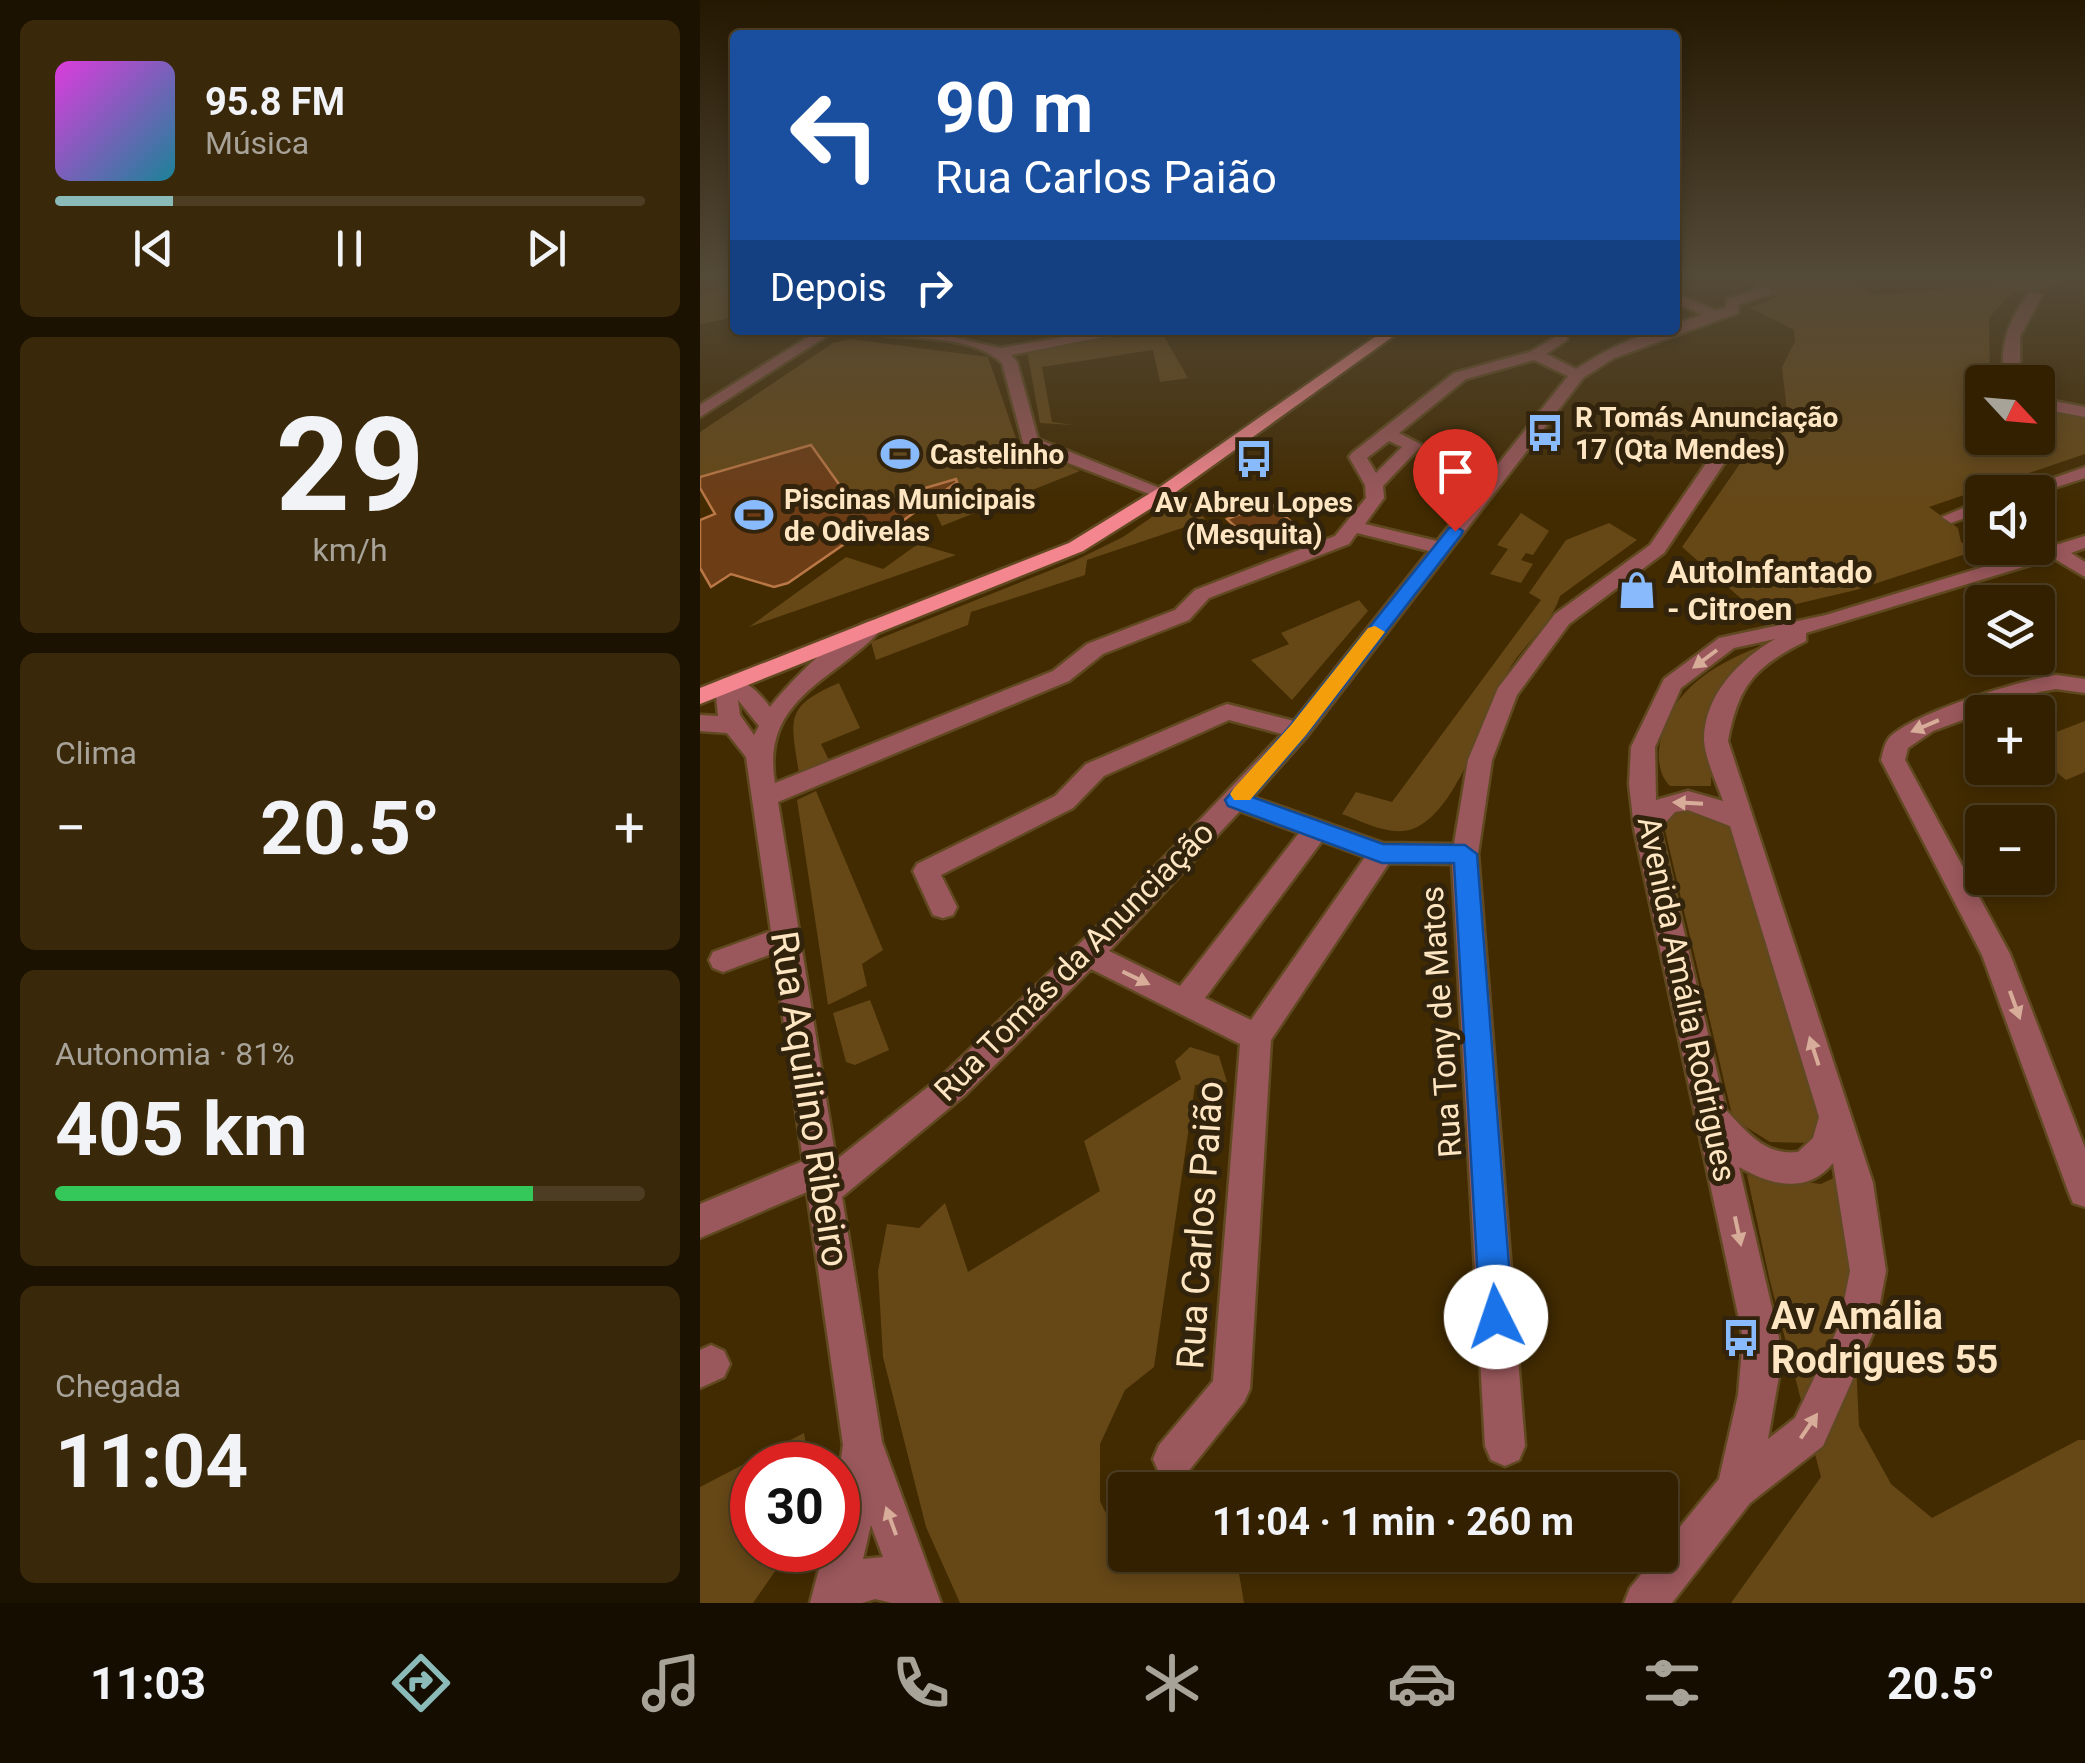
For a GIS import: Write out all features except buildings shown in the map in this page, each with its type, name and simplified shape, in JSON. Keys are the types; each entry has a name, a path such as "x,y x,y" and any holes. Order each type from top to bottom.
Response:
{"main road":[{"path":"700,696 1076,547 1163,494 1360,354"}],"street":[{"path":"700,412 792,354"},
{"path":"1003,354 1009,362 1030,442 1163,494"},
{"name":"Rua Tomás da Anunciação","path":"700,1221 822,1180 954,1086 1088,954 1299,730 1577,375 1611,354"},
{"path":"764,798 1062,676 1096,650 1182,615 1202,594 1342,540 1375,498 1374,484 1358,457 1460,376 1535,355 1577,375"},
{"path":"2055,406 2085,412"},
{"path":"1374,484 1413,446 1384,434"},
{"name":"Rua Tony de Matos","path":"1505,1446 1465,854 1480,760 1506,693 1562,619 1657,549 1726,446"},
{"path":"2055,482 2085,472"},
{"path":"1951,517 1965,512"},
{"path":"1355,527 1441,548"},
{"name":"Avenida Amália Rodrigues","path":"1736,1489 1752,1426 1762,1338 1647,828 1641,784 1643,747 1672,684 1727,643 1830,621 2058,554 2085,542"},
{"path":"2058,554 2085,571"},
{"name":"Avenida Amália Rodrigues","path":"1645,1603 1736,1489 1809,1432 1857,1328 1868,1271 1856,1183 1716,741 1726,698 1777,646 1830,621"},
{"name":"Rua Aquilino Ribeiro","path":"874,625 789,694 768,722 758,755 862,1442 920,1601"},
{"path":"2085,686 2056,682 2036,685 1925,725 1908,732 1897,744 1893,760 1996,954 2085,1192"},
{"path":"758,755 730,725 724,710 730,684 752,698 768,722"},
{"path":"943,906 926,871 1064,802 1094,770 1227,712 1299,730"},
{"path":"700,722 730,725"},
{"path":"1236,800 1382,854 1465,854"},
{"path":"1647,828 1656,811 1670,802 1697,800 1738,818"},
{"path":"1185,1002 1316,830"},
{"path":"1088,954 1256,1036 1382,854"},
{"path":"722,960 786,937"},
{"name":"Rua Carlos Paião","path":"1173,1458 1231,1390 1256,1036"},
{"path":"1714,1120 1750,1156 1780,1167 1802,1168 1822,1158 1832,1139 1835,1114"},
{"name":"Rua Aquilino Ribeiro","path":"830,1600 851,1524 862,1442"},
{"path":"830,1600 858,1581 882,1576 904,1582 920,1601"}],"shaded area":[{"path":"817,354 964,354 988,357 1018,444 1080,471 942,526 923,488 884,500 842,489 810,445 700,477 700,432"},
{"path":"1028,354 1128,354 1042,367 1052,422 1073,425 1040,423"},
{"path":"1154,354 1174,354 1188,378 1160,382"},
{"path":"1789,354 1990,354 1990,365 1965,365 1965,455 2055,455 2055,412 2085,418 2085,454 2023,475 1965,475 1965,495 1929,507 1958,528 1965,554 1856,590 1770,610 1745,602 1682,547 1753,445 1789,430 1782,367"},
{"path":"1184,495 1206,520 1087,560 1085,575 971,612 968,625 876,660 871,642 1076,560 1123,537"},
{"path":"1521,513 1549,531 1533,555 1526,553 1521,560 1533,564 1521,583 1490,574 1508,549 1497,545"},
{"path":"1609,523 1637,540 1560,596 1550,617 1508,671 1446,801 1431,817 1406,831 1378,828 1342,814 1356,792 1392,802 1541,600 1529,593 1566,540"},
{"path":"918,544 956,555 749,627 846,557 883,569"},
{"path":"1359,600 1368,611 1292,700 1251,660 1289,644 1281,633"},
{"path":"1769,643 1723,691 1710,716 1711,786 1670,786 1661,772 1659,754 1666,723 1675,706 1700,678"},
{"path":"839,683 860,728 821,744 830,762 799,774 795,717 808,700"},
{"path":"2085,721 2085,772 2066,780 2055,771 2055,732"},
{"path":"816,791 883,950 862,964 867,986 828,1005 797,800"},
{"path":"1688,809 1726,820 1820,1109 1819,1135 1810,1143 1770,1142 1733,1119 1665,830 1669,815"},
{"path":"870,1000 889,1050 855,1065 846,1062 833,1013"},
{"path":"1190,1047 1219,1056 1227,1082 1195,1085 1154,1367 1125,1390 1100,1444 1100,1501 1108,1517 1108,1572 1239,1572 1244,1603 960,1603 926,1527 883,1357 878,1271 887,1224 919,1228 945,1203 968,1272 1100,1191 1084,1141 1181,1079 1175,1061"},
{"path":"1747,1175 1821,1184 1840,1175 1853,1299 1859,1426 1891,1484 1932,1518 2078,1440 2085,1440 2085,1603 1731,1603 1821,1477"},
{"path":"804,1433 806,1442 787,1442"},
{"path":"730,1471 730,1572 775,1572 753,1603 700,1603 700,1487"}],"slow traffic":[{"path":"1242,794 1299,730 1375,632"}],"place":[{"name":"R Tomás Anunciação 17 (Qta Mendes)","path":"1545,433"},
{"name":"Castelinho","path":"900,454"},
{"name":"Av Abreu Lopes (Mesquita)","path":"1254,459"},
{"name":"Piscinas Municipais de Odivelas","path":"754,515"},
{"name":"AutoInfantado - Citroen","path":"1637,590"},
{"name":"Av Amália Rodrigues 55","path":"1741,1338"}],"route":[{"path":"1455,531 1299,730 1236,800 1382,854 1465,854 1496,1317"}]}
